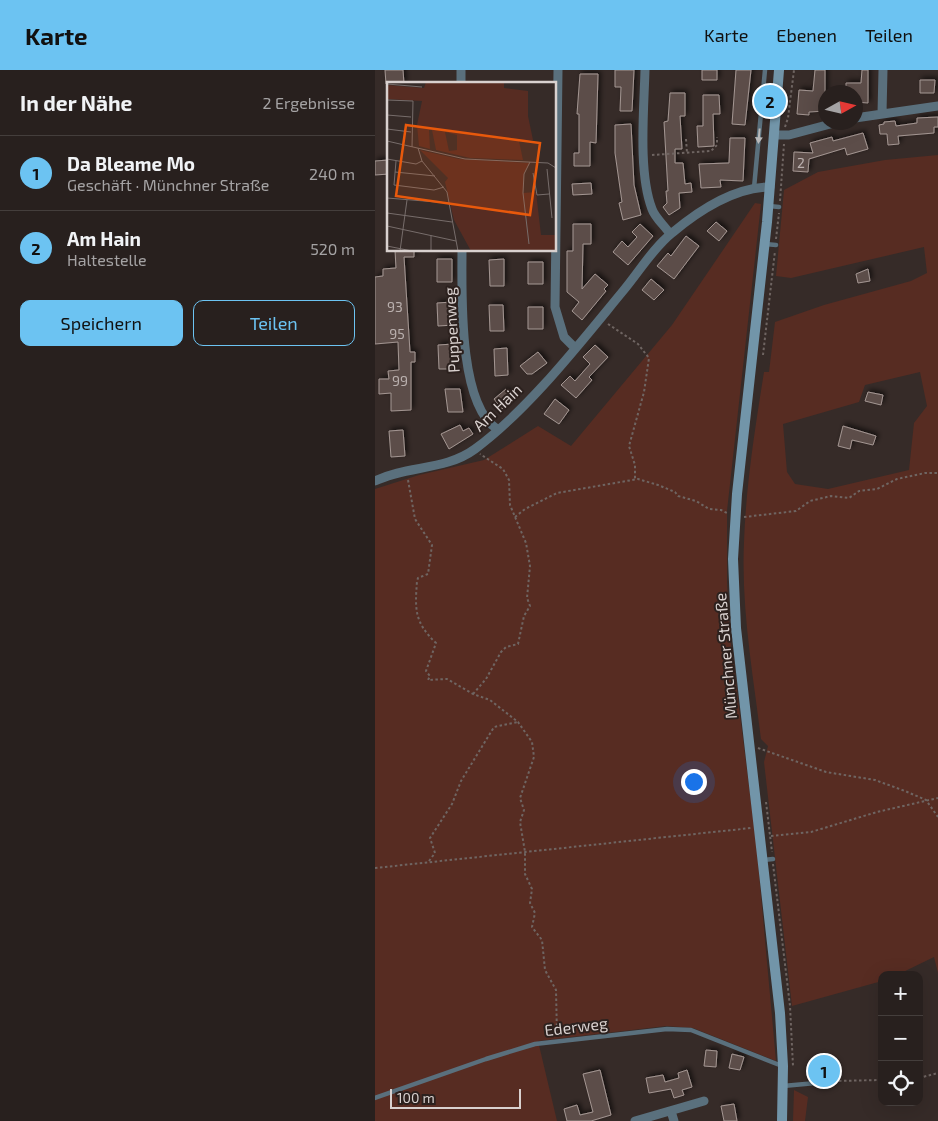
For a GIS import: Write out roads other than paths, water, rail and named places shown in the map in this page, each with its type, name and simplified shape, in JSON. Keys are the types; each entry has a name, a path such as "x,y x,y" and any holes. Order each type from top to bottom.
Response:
{"main road":[{"name":"Münchner Straße","path":"779,70 770,187 774,207 767,222 770,244 739,517 738,584 741,627 768,860 783,1066 788,1086 782,1121"}],"street":[{"path":"556,228 558,70"},
{"path":"645,70 647,186 652,210 671,234"},
{"path":"882,112 883,70"},
{"path":"863,116 882,112 938,106"},
{"path":"774,135 789,135 818,127"},
{"name":"Am Hain","path":"376,477 437,466 464,456 476,448 521,407 575,348 671,234 705,209 727,197 770,187"},
{"name":"Puppenweg","path":"461,251 469,381 478,406 497,429"},
{"path":"556,251 555,307 564,337 575,348"},
{"path":"635,1121 704,1101"},
{"path":"671,1111 674,1121"}],"lane":[{"path":"753,190 765,70"},
{"name":"Ederweg","path":"375,1098 485,1058 535,1044 667,1029 691,1030 783,1066"},
{"path":"788,1086 827,1082"}],"place":[{"name":"Am Hain","path":"770,101"},
{"name":"Da Bleame Mo","path":"824,1071"}]}
